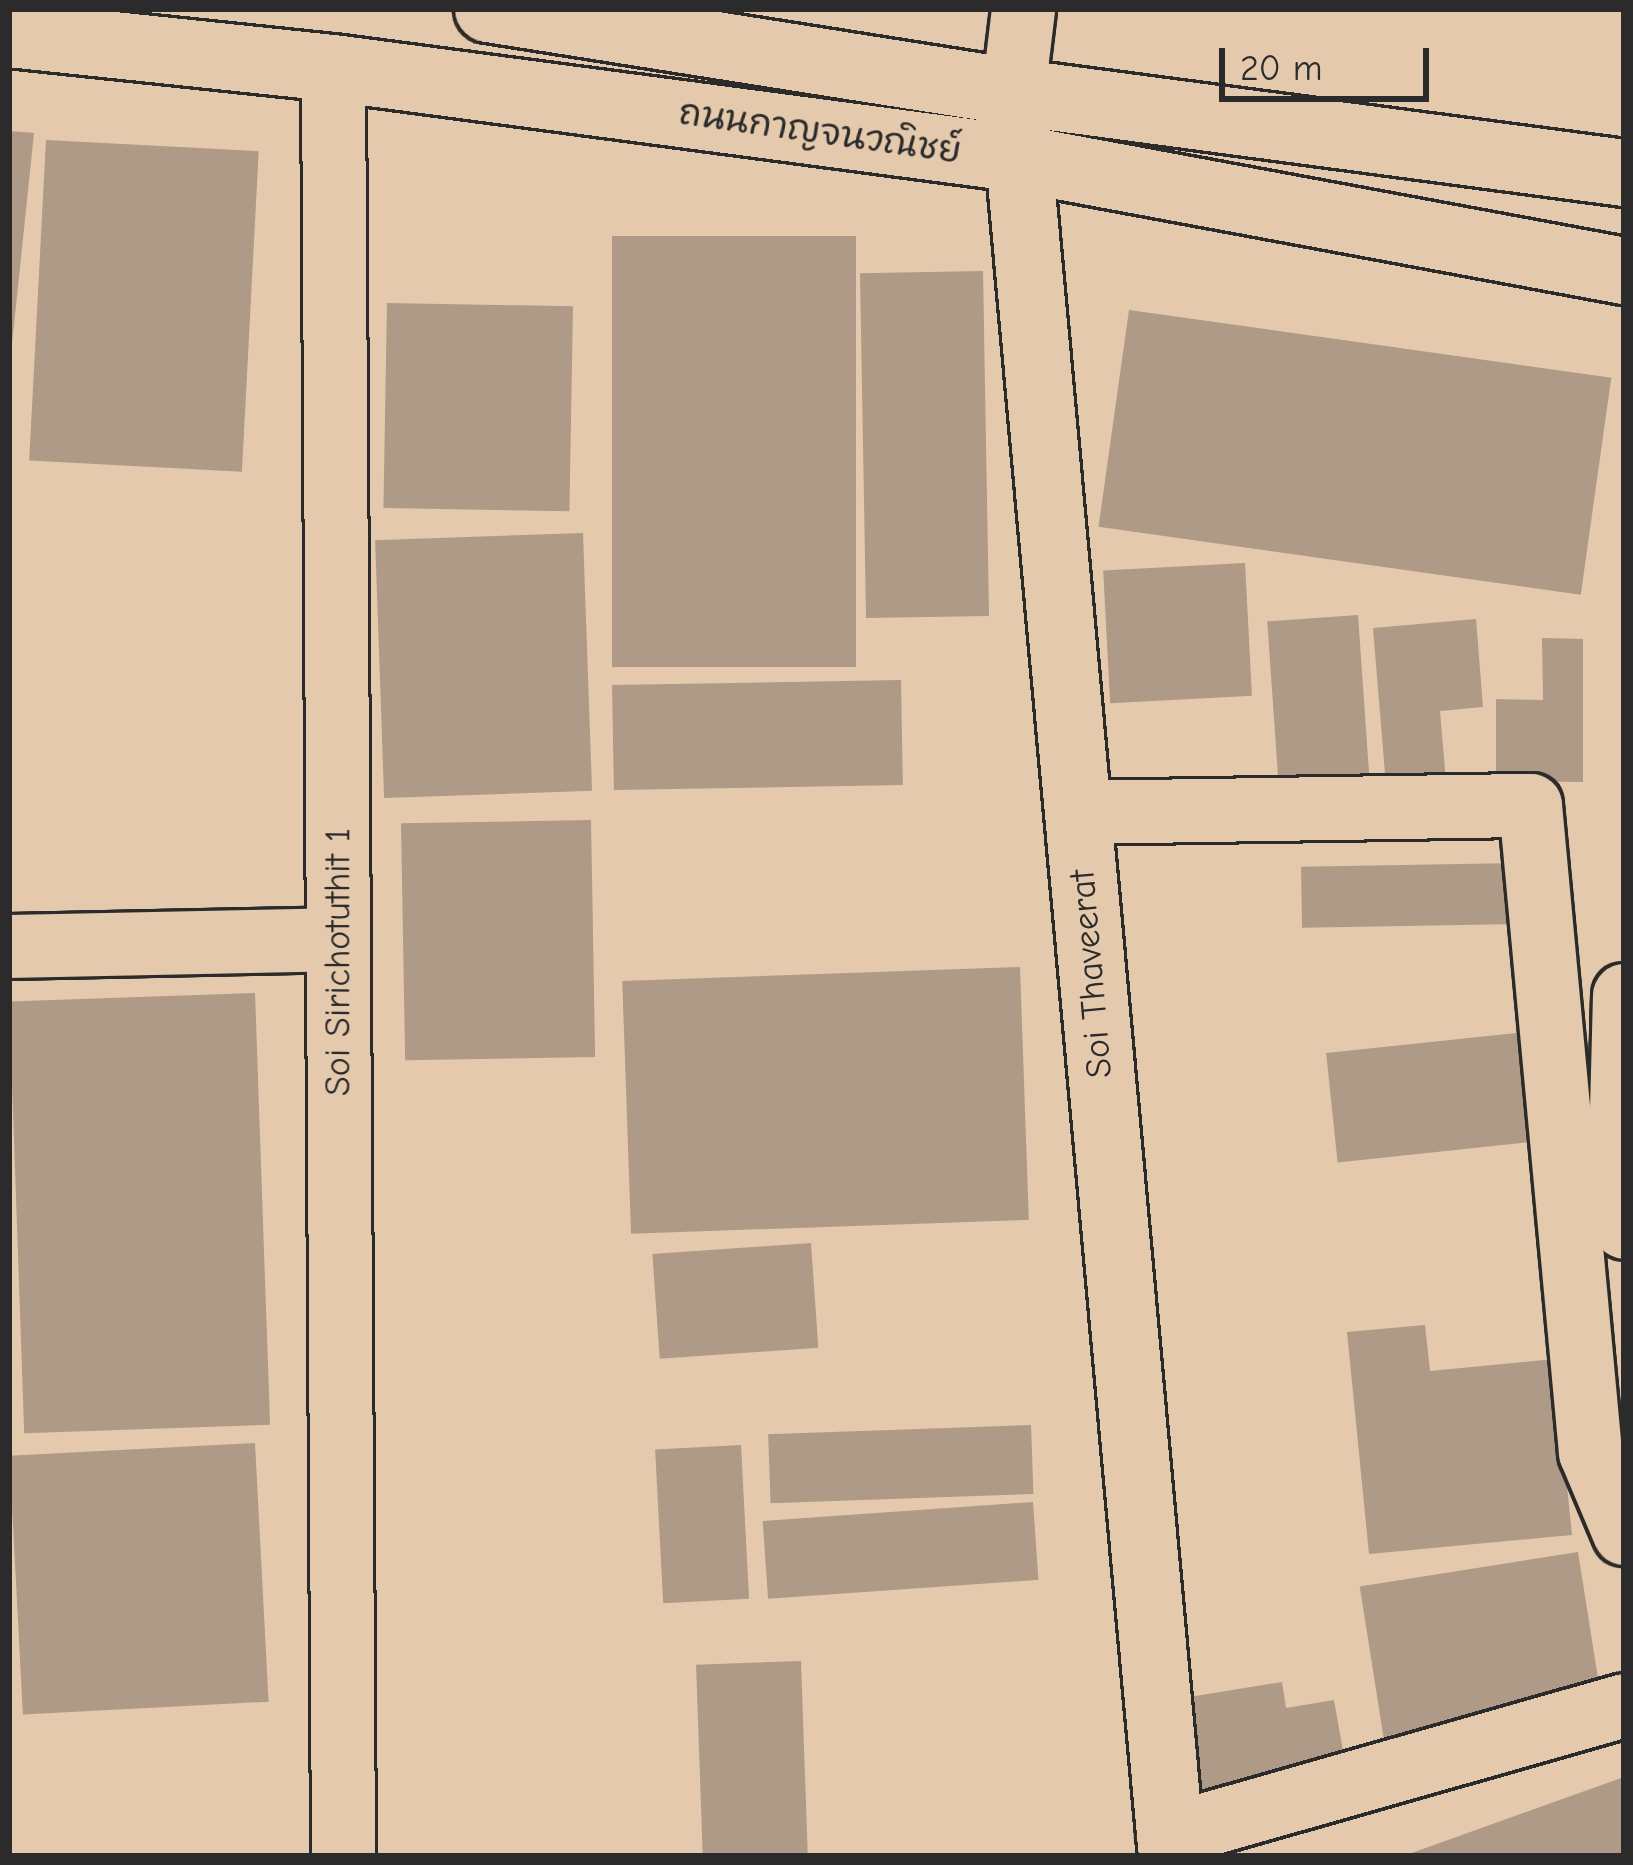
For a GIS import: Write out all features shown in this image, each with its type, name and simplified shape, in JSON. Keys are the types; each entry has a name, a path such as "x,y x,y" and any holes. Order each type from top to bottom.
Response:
{"main road":[{"name":"ถนนกาญจนวณิชย์","path":"488,9 1012,92 1624,172"},
{"name":"ถนนกาญจนวณิชย์","path":"9,34 333,68 1021,159 1624,271"},
{"name":"Soi Thaveerat","path":"1012,92 1170,1846"}],"street":[{"path":"1012,92 1023,9"},
{"name":"Soi Sirichotuthit 1","path":"333,68 343,1856"},
{"path":"1077,812 1530,805 1590,1451 1624,1533"},
{"path":"9,946 338,939"},
{"path":"1624,994 1619,1192 1624,1227"},
{"path":"1170,1846 1624,1705"}],"building":[{"path":"9,131 34,133 12,344 9,344"},
{"path":"46,140 259,151 242,472 29,461"},
{"path":"612,236 856,236 856,667 612,667"},
{"path":"983,271 989,616 866,618 860,273"},
{"path":"387,303 573,306 569,511 383,508"},
{"path":"1129,310 1611,378 1581,595 1099,527"},
{"path":"583,533 592,791 384,798 375,540"},
{"path":"1245,563 1252,696 1110,703 1103,570"},
{"path":"1358,615 1370,788 1279,794 1267,621"},
{"path":"1476,619 1483,707 1440,711 1446,781 1386,786 1373,628"},
{"path":"1542,638 1583,639 1583,782 1496,781 1496,699 1543,700"},
{"path":"901,680 903,785 614,790 612,685"},
{"path":"591,820 595,1057 405,1060 401,823"},
{"path":"1518,863 1519,924 1302,928 1301,867"},
{"path":"1020,967 1029,1220 631,1234 622,981"},
{"path":"255,993 270,1425 24,1433 9,1002"},
{"path":"1526,1032 1537,1141 1338,1162 1326,1053"},
{"path":"811,1243 818,1348 660,1359 652,1254"},
{"path":"1425,1325 1430,1371 1554,1359 1572,1535 1369,1554 1347,1332"},
{"path":"1031,1425 1033,1494 771,1503 768,1434"},
{"path":"255,1443 269,1702 23,1715 9,1456"},
{"path":"741,1445 749,1599 663,1603 655,1450"},
{"path":"1033,1502 1038,1580 768,1599 763,1521"},
{"path":"1578,1552 1603,1708 1384,1743 1360,1587"},
{"path":"801,1661 808,1856 703,1856 696,1665"},
{"path":"1282,1682 1286,1708 1334,1700 1348,1779 1188,1805 1171,1700"},
{"path":"1624,1777 1624,1856 1406,1855"}]}
